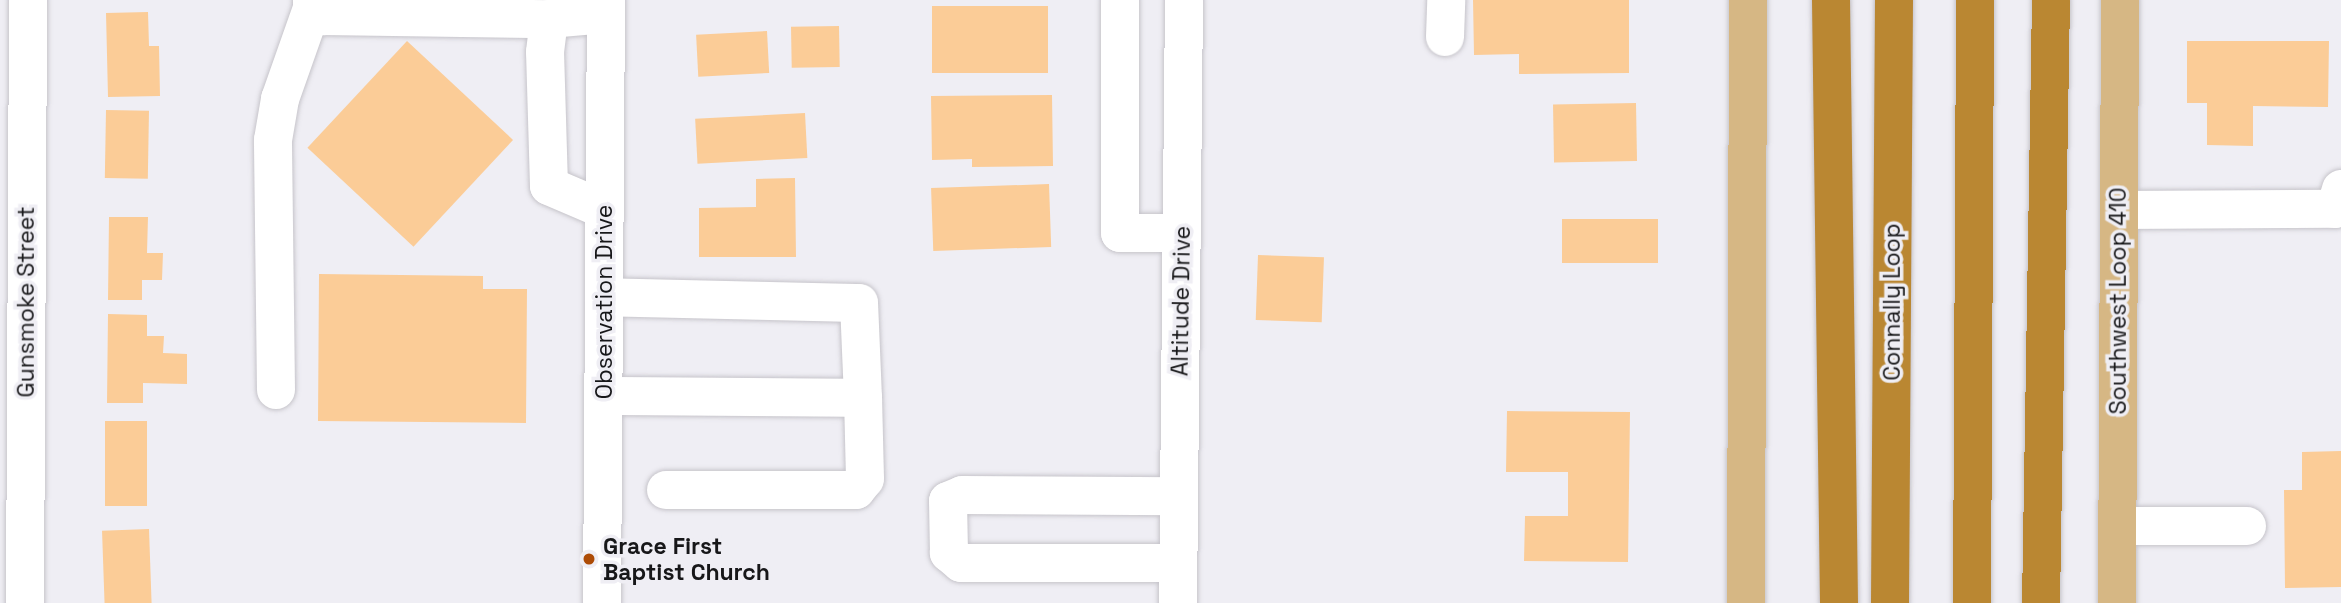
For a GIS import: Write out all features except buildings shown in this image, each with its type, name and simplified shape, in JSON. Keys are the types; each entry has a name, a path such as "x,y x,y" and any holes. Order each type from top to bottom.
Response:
{"highway":[{"path":"1831,0 1839,603"},
{"name":"Connally Loop","path":"1890,603 1894,0"},
{"path":"1972,603 1975,0"},
{"path":"2041,603 2051,0"}],"main road":[{"path":"1746,603 1748,0"},
{"name":"Southwest Loop 410","path":"2117,603 2120,0"}],"street":[{"name":"Gunsmoke Street","path":"24,603 13,274 28,0"},
{"path":"1120,0 1120,233 1182,233"},
{"name":"Altitude Drive","path":"1178,603 1184,0"},
{"path":"1445,37 1446,0"},
{"path":"276,390 273,140 280,99 312,4 323,16 422,7 531,12 606,7"},
{"name":"Observation Drive","path":"602,603 606,7"},
{"path":"531,12 545,51 549,186 605,211"},
{"path":"2119,210 2335,209 2341,189"},
{"path":"604,298 859,303 865,479 856,491 666,491"},
{"path":"603,396 863,398"},
{"path":"1178,564 961,563 949,553 948,501 961,495 1179,496"},
{"path":"2118,526 2247,526"}],"place":[{"name":"Grace First Baptist Church","path":"589,559"}]}
